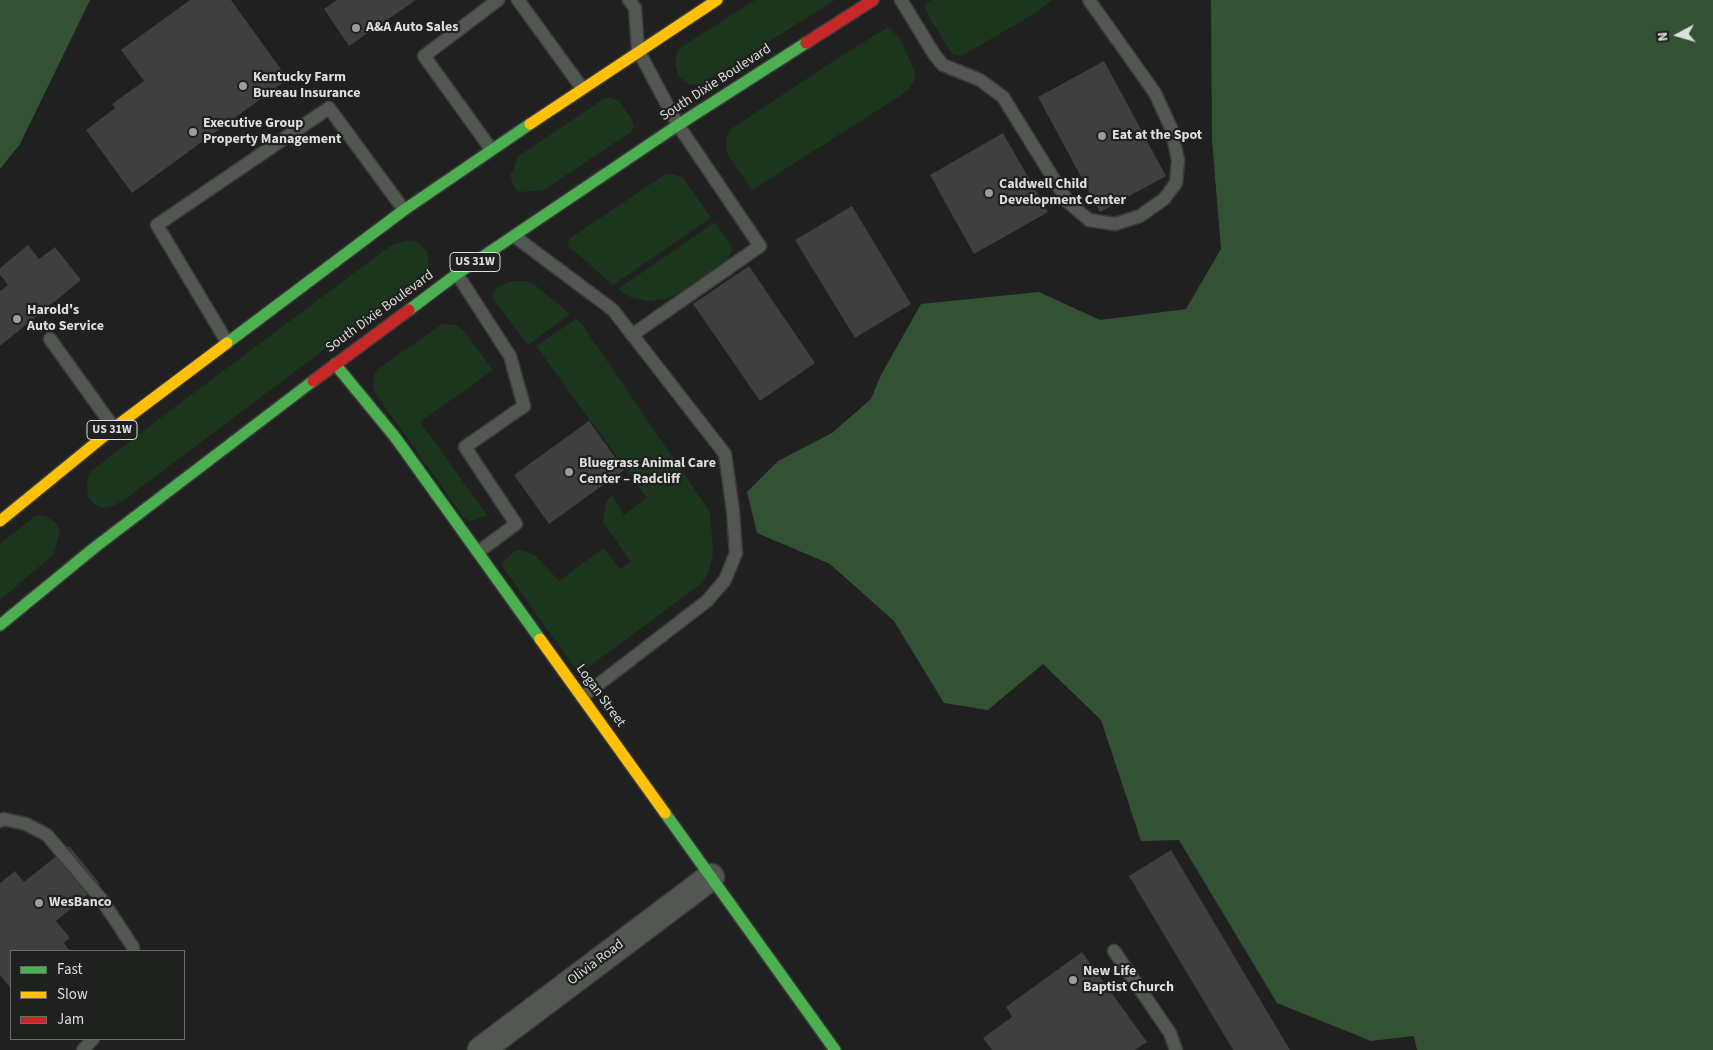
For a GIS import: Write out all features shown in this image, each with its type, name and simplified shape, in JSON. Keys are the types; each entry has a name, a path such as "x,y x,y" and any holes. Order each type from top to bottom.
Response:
{"main road":[{"name":"US 31W","path":"0,521 114,428 404,210 638,50 717,0"},
{"name":"South Dixie Boulevard","path":"0,626 94,548 335,364 457,274 678,125 873,0"},
{"name":"Logan Street","path":"335,364 395,437 835,1050"}],"street":[{"name":"Olivia Road","path":"482,1050 711,877"}],"lane":[{"path":"491,150 424,56 498,0"},
{"path":"518,0 582,88"},
{"path":"630,0 635,8 638,50 678,125 760,246 632,335"},
{"path":"901,0 934,54 943,65 980,80 1003,97 1068,202 1089,220 1115,224 1140,216 1164,199 1176,183 1178,160 1171,128 1154,94 1090,0"},
{"path":"226,342 157,225 329,108 404,210"},
{"path":"514,236 613,310 725,454 736,553 725,580 707,601 582,697"},
{"path":"457,274 510,356 524,406 465,447 516,524 478,552"},
{"path":"50,339 114,428"},
{"path":"0,821 4,819 26,824 47,835 102,900 133,947 133,950"},
{"path":"1114,951 1170,1033 1176,1050"},
{"path":"83,1050 92,1040"}],"green space":[{"path":"0,0 90,0 20,144 0,169"},
{"path":"755,0 835,0 703,83 688,84 679,77 676,67 676,55 680,48"},
{"path":"931,0 1052,0 1035,13 962,56 953,55 930,19 924,5"},
{"path":"1211,0 1713,0 1713,1050 1417,1050 1414,1036 1371,1041 1277,1003 1179,840 1141,841 1101,720 1043,664 988,710 944,703 894,621 830,564 757,533 747,492 778,461 832,433 871,399 881,375 921,304 1039,292 1100,320 1186,309 1221,249 1212,140"},
{"path":"888,27 899,37 915,72 914,81 910,88 752,190 728,155 726,148 727,136 731,129"},
{"path":"605,98 619,101 631,118 634,126 631,132 544,190 521,192 516,190 510,173 513,171 517,157"},
{"path":"670,174 684,179 711,218 613,285 568,246 569,239 664,175"},
{"path":"715,222 732,250 727,261 674,296 665,299 649,301 630,297 618,289"},
{"path":"412,240 419,243 427,252 429,264 426,273 125,499 114,506 104,508 94,504 88,497 87,484 89,473 382,252 394,244"},
{"path":"514,281 526,281 535,285 570,314 528,345 492,297 495,290 504,284"},
{"path":"576,319 581,323 710,512 713,553 705,579 697,587 588,667 583,668 574,667 504,569 502,563 516,550 525,551 536,556 559,581 603,548 620,569 631,562 603,522 607,500 612,496 624,515 647,498 536,346"},
{"path":"442,324 456,325 464,331 493,370 420,422 487,515 472,521 465,519 375,393 373,384 375,373 381,367"},
{"path":"35,516 45,516 55,522 60,529 54,554 0,600 0,544"}],"building":[{"path":"190,0 231,0 288,79 132,193 86,130 115,108 112,104 144,81 121,50"},
{"name":"A&A Auto Sales","path":"337,0 416,0 349,46 324,9"},
{"name":"Eat at the Spot","path":"1104,61 1166,176 1100,212 1038,97"},
{"name":"Caldwell Child Development Center","path":"1003,133 1048,212 974,254 930,175"},
{"path":"852,206 911,304 855,338 795,240"},
{"name":"Harold's Auto Service","path":"28,245 39,259 55,247 81,280 0,346 0,291 8,285 0,275 0,268"},
{"path":"749,266 815,363 760,401 693,304"},
{"name":"Bluegrass Animal Care Center – Radcliff","path":"589,421 624,470 549,524 514,475"},
{"name":"WesBanco","path":"69,846 100,884 56,921 70,938 64,943 69,950 10,950 10,988 0,975 0,883 15,871 24,882"},
{"path":"1171,850 1290,1050 1233,1050 1129,876"},
{"name":"New Life Baptist Church","path":"1082,952 1147,1042 1135,1050 992,1050 983,1038 1012,1017 1006,1007"}],"traffic: fast":[{"path":"409,310 457,274 678,125 806,43"},
{"path":"227,343 404,210 530,124"},
{"path":"335,364 395,437 540,639"},
{"path":"0,625 94,548 313,381"},
{"path":"665,813 835,1050"}],"traffic: slow":[{"path":"530,124 717,0"},
{"path":"0,521 114,428 227,343"},
{"path":"540,639 665,813"}],"traffic: jam":[{"path":"806,43 873,0"},
{"path":"313,381 409,310"}],"place":[{"name":"A&A Auto Sales","path":"356,28"},
{"name":"Kentucky Farm Bureau Insurance","path":"243,86"},
{"name":"Executive Group Property Management","path":"193,132"},
{"name":"Eat at the Spot","path":"1102,136"},
{"name":"Caldwell Child Development Center","path":"989,193"},
{"name":"Harold's Auto Service","path":"17,319"},
{"name":"Bluegrass Animal Care Center – Radcliff","path":"569,472"},
{"name":"WesBanco","path":"39,903"},
{"name":"New Life Baptist Church","path":"1073,980"}]}
